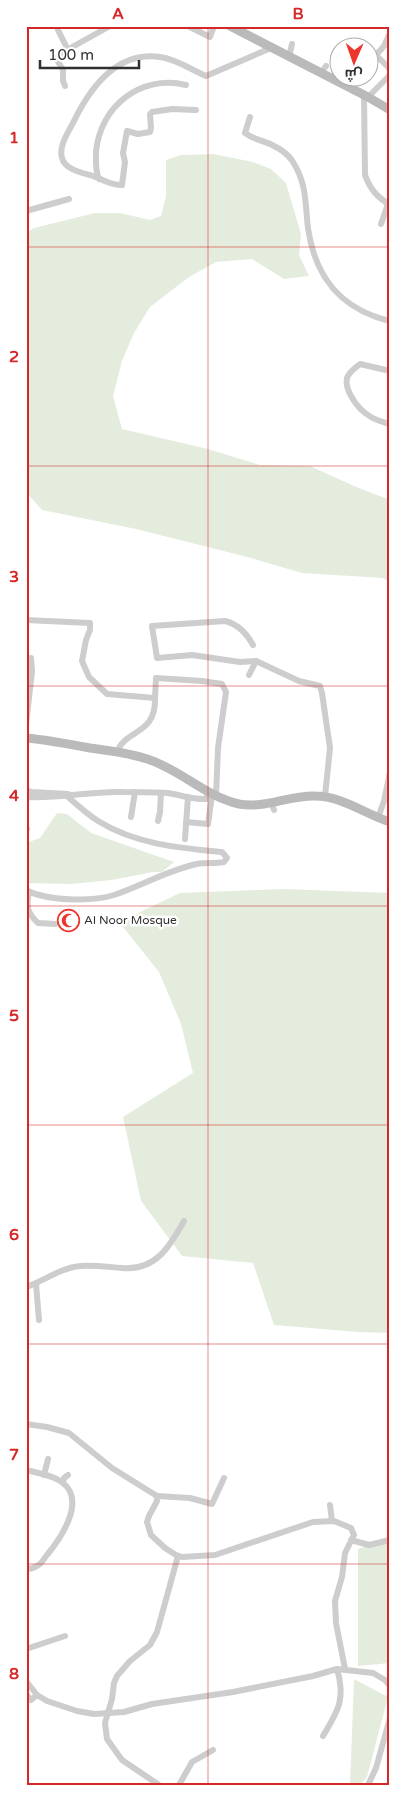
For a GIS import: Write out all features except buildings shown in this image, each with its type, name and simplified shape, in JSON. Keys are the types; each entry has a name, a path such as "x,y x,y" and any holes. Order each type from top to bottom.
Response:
{"main road":[{"path":"230,26 289,57 325,70 390,110"},
{"path":"26,738 117,751 151,760 170,768 212,794 239,804 272,806 303,796 325,796 390,822"}],"street":[{"path":"65,86 63,70 56,58 110,26"},
{"path":"188,26 210,38 214,26"},
{"path":"58,30 68,50"},
{"path":"389,35 384,46 376,55 390,69"},
{"path":"289,57 292,44"},
{"path":"196,110 172,109 152,112 150,114 150,132 138,134 127,131 123,153 122,185 111,185 68,166 62,158 61,152 65,139 85,100 103,76 126,60 144,56 161,57 206,76 271,48"},
{"path":"381,224 389,205 374,193 365,175 366,96 390,76"},
{"path":"100,180 97,174 96,157 98,138 105,120 123,98 138,88 154,84 179,83 186,85"},
{"path":"250,116 245,133 250,138 262,141 288,154 302,176 310,240 320,270 348,303 364,314 390,321"},
{"path":"26,211 68,199"},
{"path":"390,371 360,364 348,375 347,381 351,394 363,411 369,416 390,424"},
{"path":"26,620 90,622 90,630 82,661 89,677 106,694 155,698"},
{"path":"253,645 247,634 232,623 224,621 152,626 157,658 192,656 256,662 299,681 320,686 330,748 325,796"},
{"path":"26,724 32,671 31,658"},
{"path":"249,675 256,662"},
{"path":"117,751 120,744 150,723 153,716 156,678 222,684 226,692 208,824 186,822"},
{"path":"378,818 384,801 390,772"},
{"path":"26,790 68,794 99,821 136,839 175,848 222,852 226,858 224,862 196,864 112,896 73,900 45,897 28,891 26,903 29,915 38,923 55,924"},
{"path":"26,797 59,798 99,792 135,792 161,793 206,799 212,794"},
{"path":"131,817 135,792"},
{"path":"158,821 161,793"},
{"path":"185,839 188,797"},
{"path":"26,1287 72,1267 132,1269 146,1264 159,1258 184,1221"},
{"path":"36,1284 39,1320"},
{"path":"26,1424 58,1429 69,1433 112,1468 157,1496 190,1498 212,1504 224,1478"},
{"path":"44,1475 48,1459"},
{"path":"26,1470 63,1483 70,1492 73,1501 65,1528 55,1546 39,1566 26,1569"},
{"path":"63,1483 64,1478 68,1475"},
{"path":"157,1496 157,1501 148,1519 149,1530 156,1541 178,1556 196,1557 215,1554 303,1524 332,1521 340,1522 351,1528 354,1536 345,1553 342,1577 335,1601 342,1698 323,1736"},
{"path":"330,1505 332,1521"},
{"path":"351,1540 369,1545 390,1540"},
{"path":"159,1785 127,1764 111,1747 105,1731 114,1683 117,1676 130,1661 150,1645 157,1632 178,1556"},
{"path":"26,1649 65,1636"},
{"path":"26,1681 37,1695 46,1701 82,1712 107,1714 178,1700 233,1692 341,1669 373,1673 385,1680 390,1686"},
{"path":"26,1694 31,1700 37,1695"},
{"path":"368,1785 376,1768 390,1718"},
{"path":"179,1785 194,1760 213,1750"}],"green space":[{"path":"213,154 253,162 271,169 286,183 301,234 299,255 309,276 284,279 252,259 216,262 189,277 150,307 134,333 122,361 113,396 122,429 208,449 260,465 310,466 390,500 390,582 383,578 302,573 136,529 42,510 26,492 26,233 34,228 95,213 120,213 150,220 161,216 166,196 166,160 181,155"},
{"path":"57,813 67,814 91,833 174,862 162,872 112,880 71,884 26,883 26,843 40,838"},
{"path":"283,889 390,893 390,1333 274,1325 253,1263 182,1256 141,1201 123,1117 193,1073 181,1024 159,972 119,922 180,893"},
{"path":"390,1536 390,1663 358,1666 358,1549"},
{"path":"354,1679 388,1697 367,1777 360,1785 350,1785"}],"place":[{"name":"Al Noor Mosque","path":"68,920"}]}
